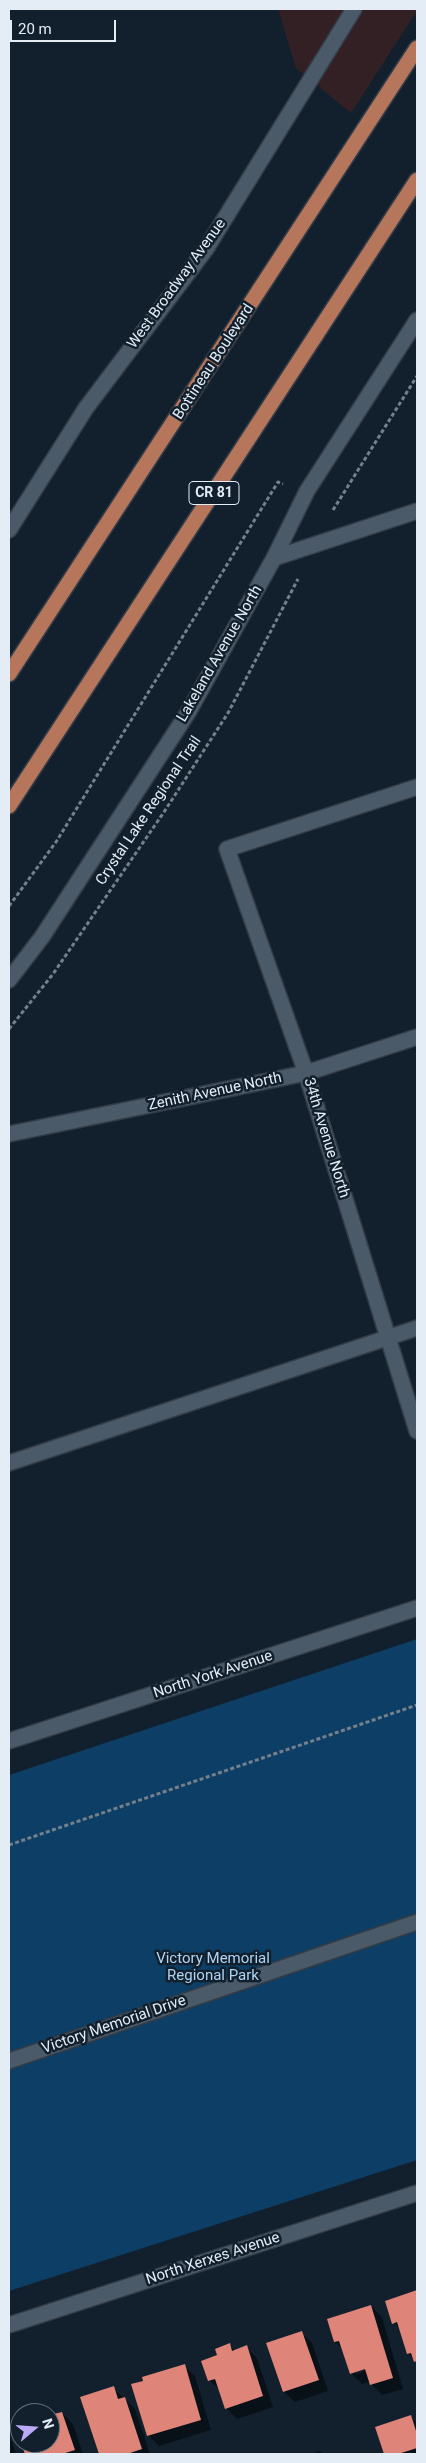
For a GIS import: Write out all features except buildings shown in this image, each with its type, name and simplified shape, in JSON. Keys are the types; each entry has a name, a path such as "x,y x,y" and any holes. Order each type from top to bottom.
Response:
{"main road":[{"name":"Bottineau Boulevard","path":"9,674 417,48"},
{"name":"CR 81","path":"9,806 417,180"}],"street":[{"name":"West Broadway Avenue","path":"9,530 86,408 206,249 354,9"},
{"name":"Lakeland Avenue North","path":"9,980 42,937 189,711 274,558 307,491 417,320"},
{"path":"274,558 417,511"},
{"name":"34th Avenue North","path":"417,787 226,849 306,1073 417,1430"},
{"name":"Zenith Avenue North","path":"9,1134 306,1073 417,1037"},
{"path":"9,1463 417,1328"},
{"name":"North York Avenue","path":"9,1741 417,1608"},
{"name":"Victory Memorial Drive","path":"9,2061 417,1922"},
{"name":"North Xerxes Avenue","path":"9,2325 417,2193"}],"path":[{"path":"338,499 417,376"},
{"path":"9,906 56,842 278,482"},
{"name":"Crystal Lake Regional Trail","path":"9,1029 53,974 169,804 228,713 290,594"},
{"path":"9,1844 417,1705"}],"shaded area":[{"path":"278,9 417,9 417,11 351,113 296,68"}],"green space":[{"name":"Victory Memorial Regional Park","path":"417,1639 417,2160 9,2291 9,1775"}]}
